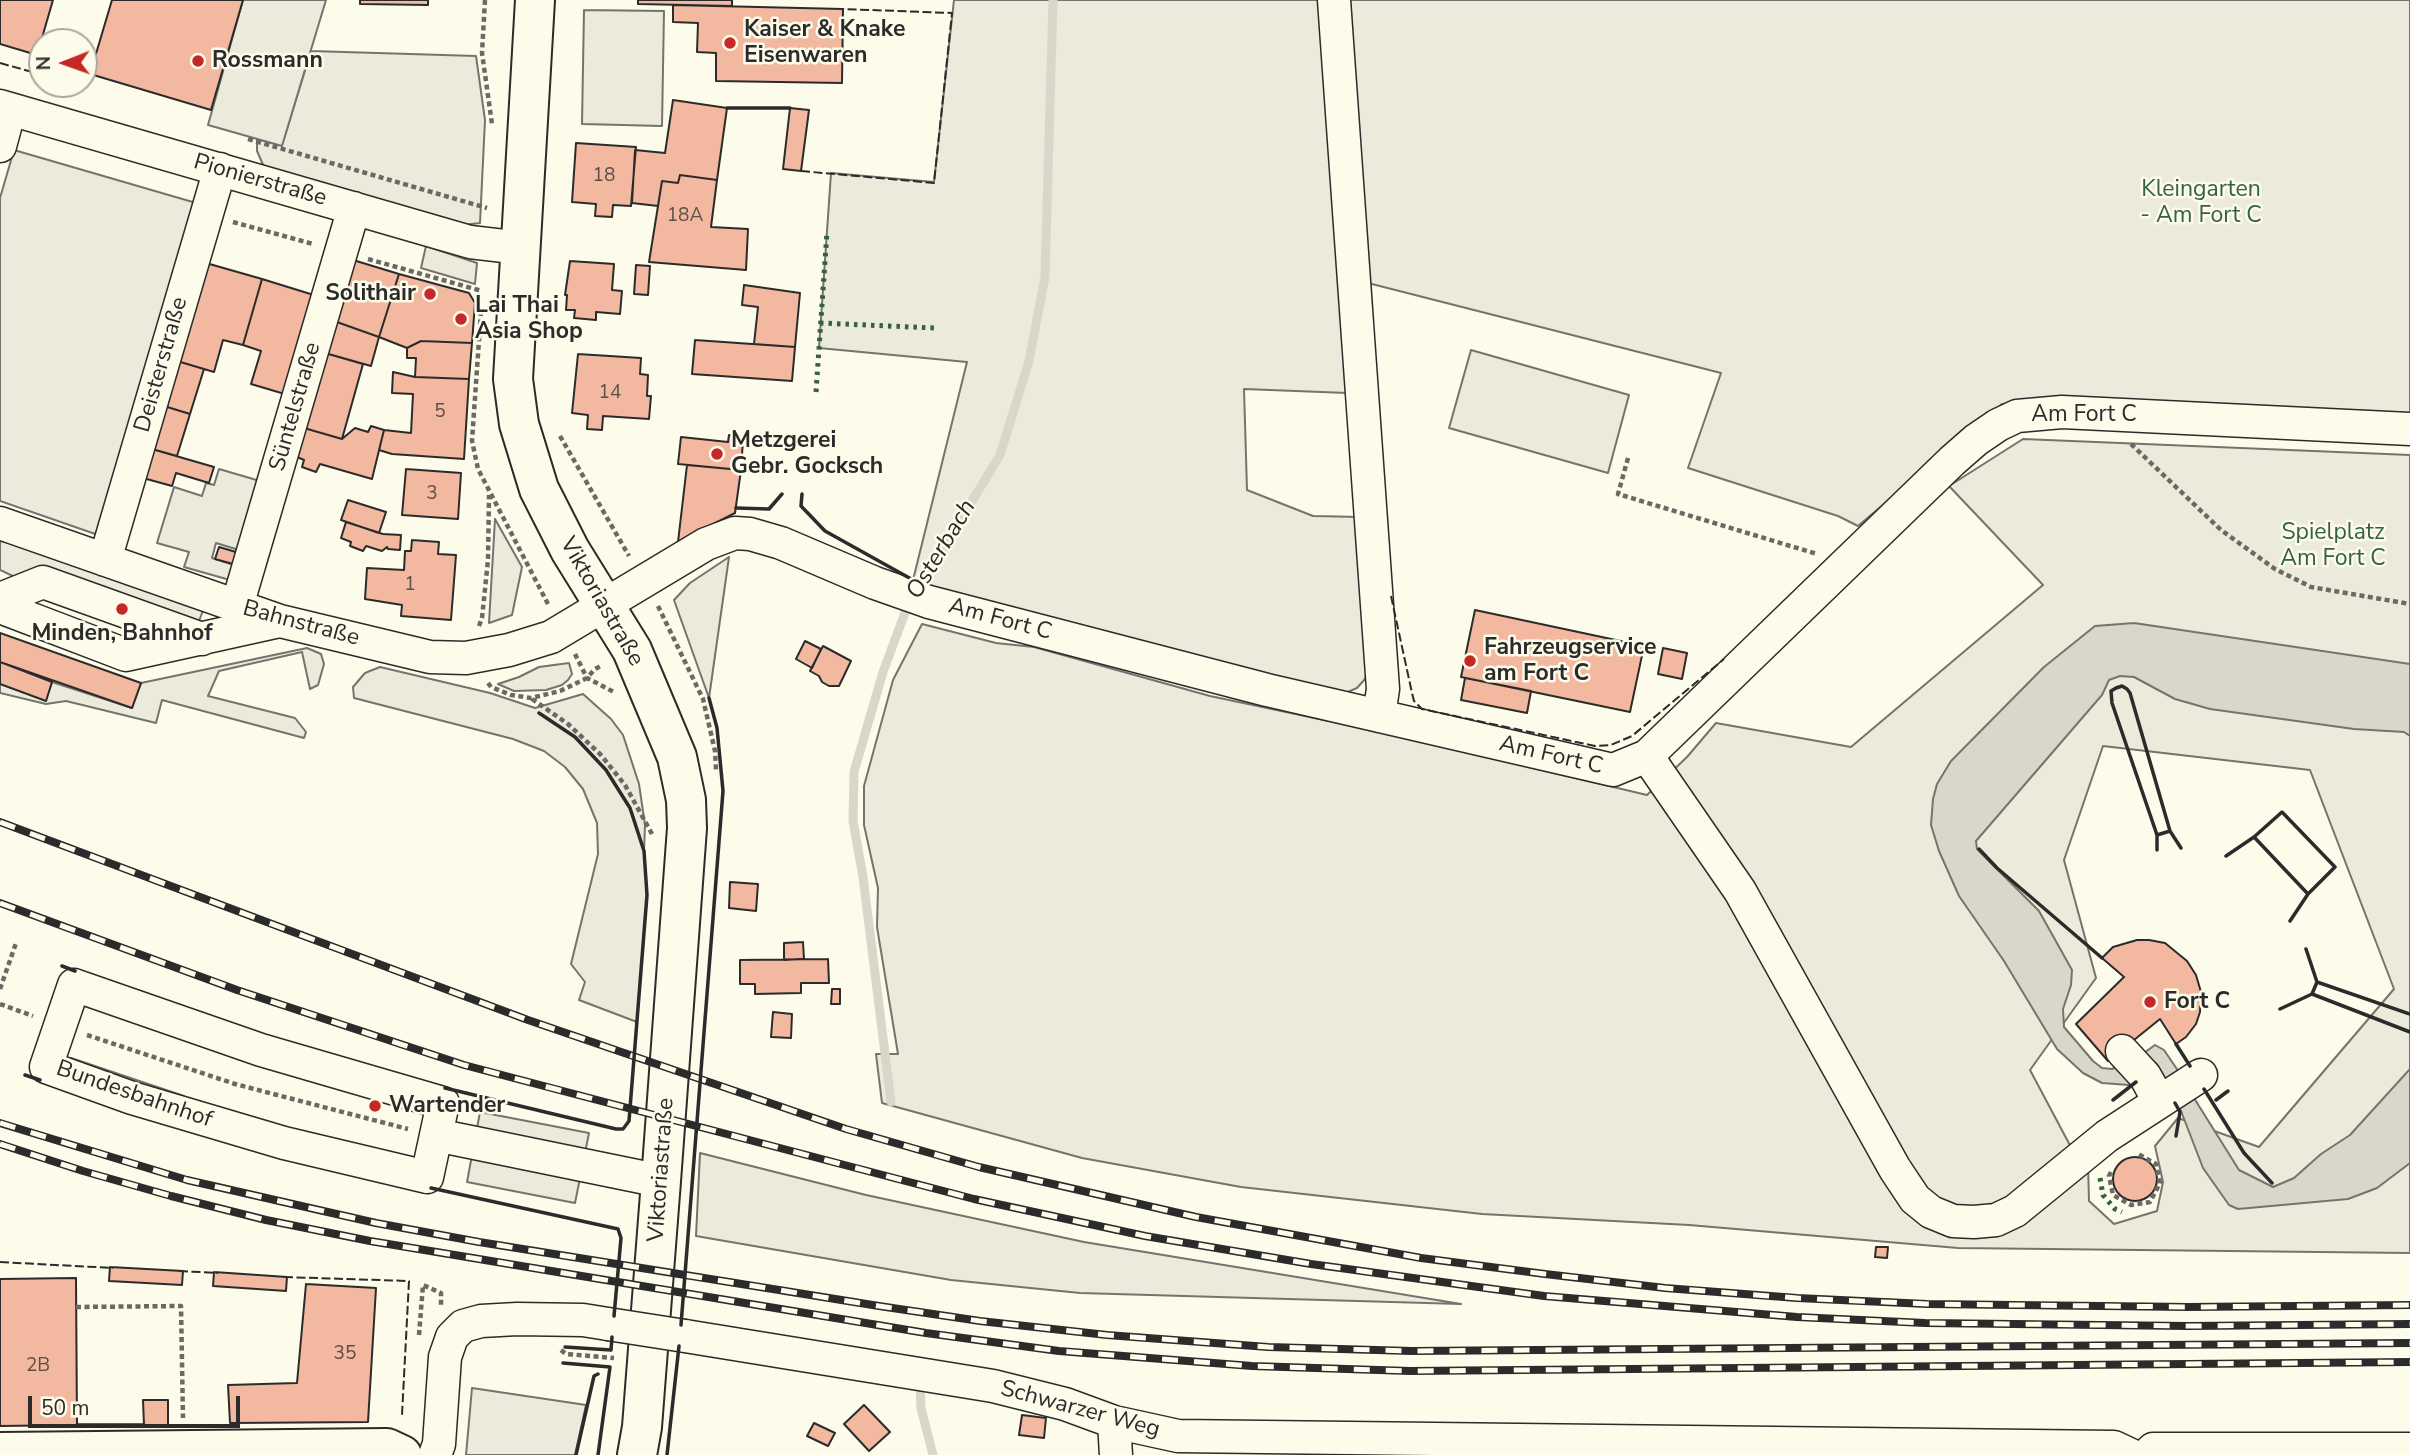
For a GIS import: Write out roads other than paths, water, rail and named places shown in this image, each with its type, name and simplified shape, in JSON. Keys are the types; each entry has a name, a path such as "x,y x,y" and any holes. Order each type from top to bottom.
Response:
{"main road":[{"name":"Viktoriastraße","path":"535,0 513,379 519,424 539,489 570,550 632,650 677,757 686,800 687,828 661,1181 642,1427 637,1455"},
{"path":"0,1452 122,1453 387,1448 402,1455"}],"street":[{"path":"1334,0 1383,689 1379,716"},
{"name":"Pionierstraße","path":"5,108 470,242 521,248"},
{"path":"0,146 5,108"},
{"name":"Deisterstraße","path":"105,560 220,169"},
{"name":"Süntelstraße","path":"237,606 354,208"},
{"name":"Am Fort C","path":"602,604 706,544 735,533 750,534 781,543 918,598 1267,690 1613,771 1647,756 1952,461 1998,425 2017,416 2038,413 2120,414 2410,429"},
{"name":"Bahnstraße","path":"0,523 281,621 430,657 466,658 509,650 551,637 602,604"},
{"path":"0,599 43,582 204,639"},
{"path":"0,607 126,655 281,621"},
{"path":"1647,756 1740,891 1895,1169 1915,1199 1931,1212 1953,1221 1996,1220 2114,1147 2157,1091 2201,1075"},
{"name":"Bundesbahnhof","path":"74,985 261,1050 443,1103 436,1135 427,1177 284,1143 132,1098 46,1067 74,985"},
{"path":"2122,1051 2157,1091"},
{"path":"436,1135 661,1181"},
{"name":"Schwarzer Weg","path":"435,1455 439,1444 445,1357 452,1337 463,1326 481,1321 517,1320 583,1320 993,1386 1065,1404 1114,1422 1178,1436 1887,1450 2114,1447 2131,1455"},
{"path":"1114,1422 1116,1455"},
{"path":"2147,1455 2153,1449 2410,1448"}],"waterway":[{"name":"Osterbach","path":"891,1102 863,877 853,821 854,772 883,672 906,610 1000,455 1029,361 1045,277 1053,0"},
{"name":"Osterbach","path":"920,1387 921,1408 933,1455"}],"railway":[{"path":"0,822 528,1020 846,1129 979,1167 1196,1217 1421,1258 1665,1288 1797,1298 1927,1304 2188,1307 2410,1305"},
{"path":"0,903 237,990 464,1065 974,1199 1145,1236 1311,1264 1544,1296 1797,1317 1925,1323 2188,1326 2410,1324"},
{"path":"0,1123 187,1180 376,1223 879,1306 980,1321 1107,1335 1268,1347 1412,1351 2410,1343"},
{"path":"0,1144 171,1196 266,1220 370,1241 926,1333 1059,1351 1252,1366 1410,1371 2410,1362"}],"place":[{"name":"Kaiser & Knake Eisenwaren","path":"730,43"},
{"name":"Rossmann","path":"198,61"},
{"name":"Solithair","path":"430,294"},
{"name":"Lai Thai Asia Shop","path":"461,319"},
{"name":"Metzgerei Gebr. Gocksch","path":"717,454"},
{"name":"Minden, Bahnhof","path":"122,609"},
{"name":"Fahrzeugservice am Fort C","path":"1470,661"},
{"name":"Fort C","path":"2150,1002"},
{"name":"Wartender","path":"375,1106"}],"park label":[{"name":"Kleingarten - Am Fort C","path":"2201,203"},
{"name":"Spielplatz Am Fort C","path":"2333,546"}]}
